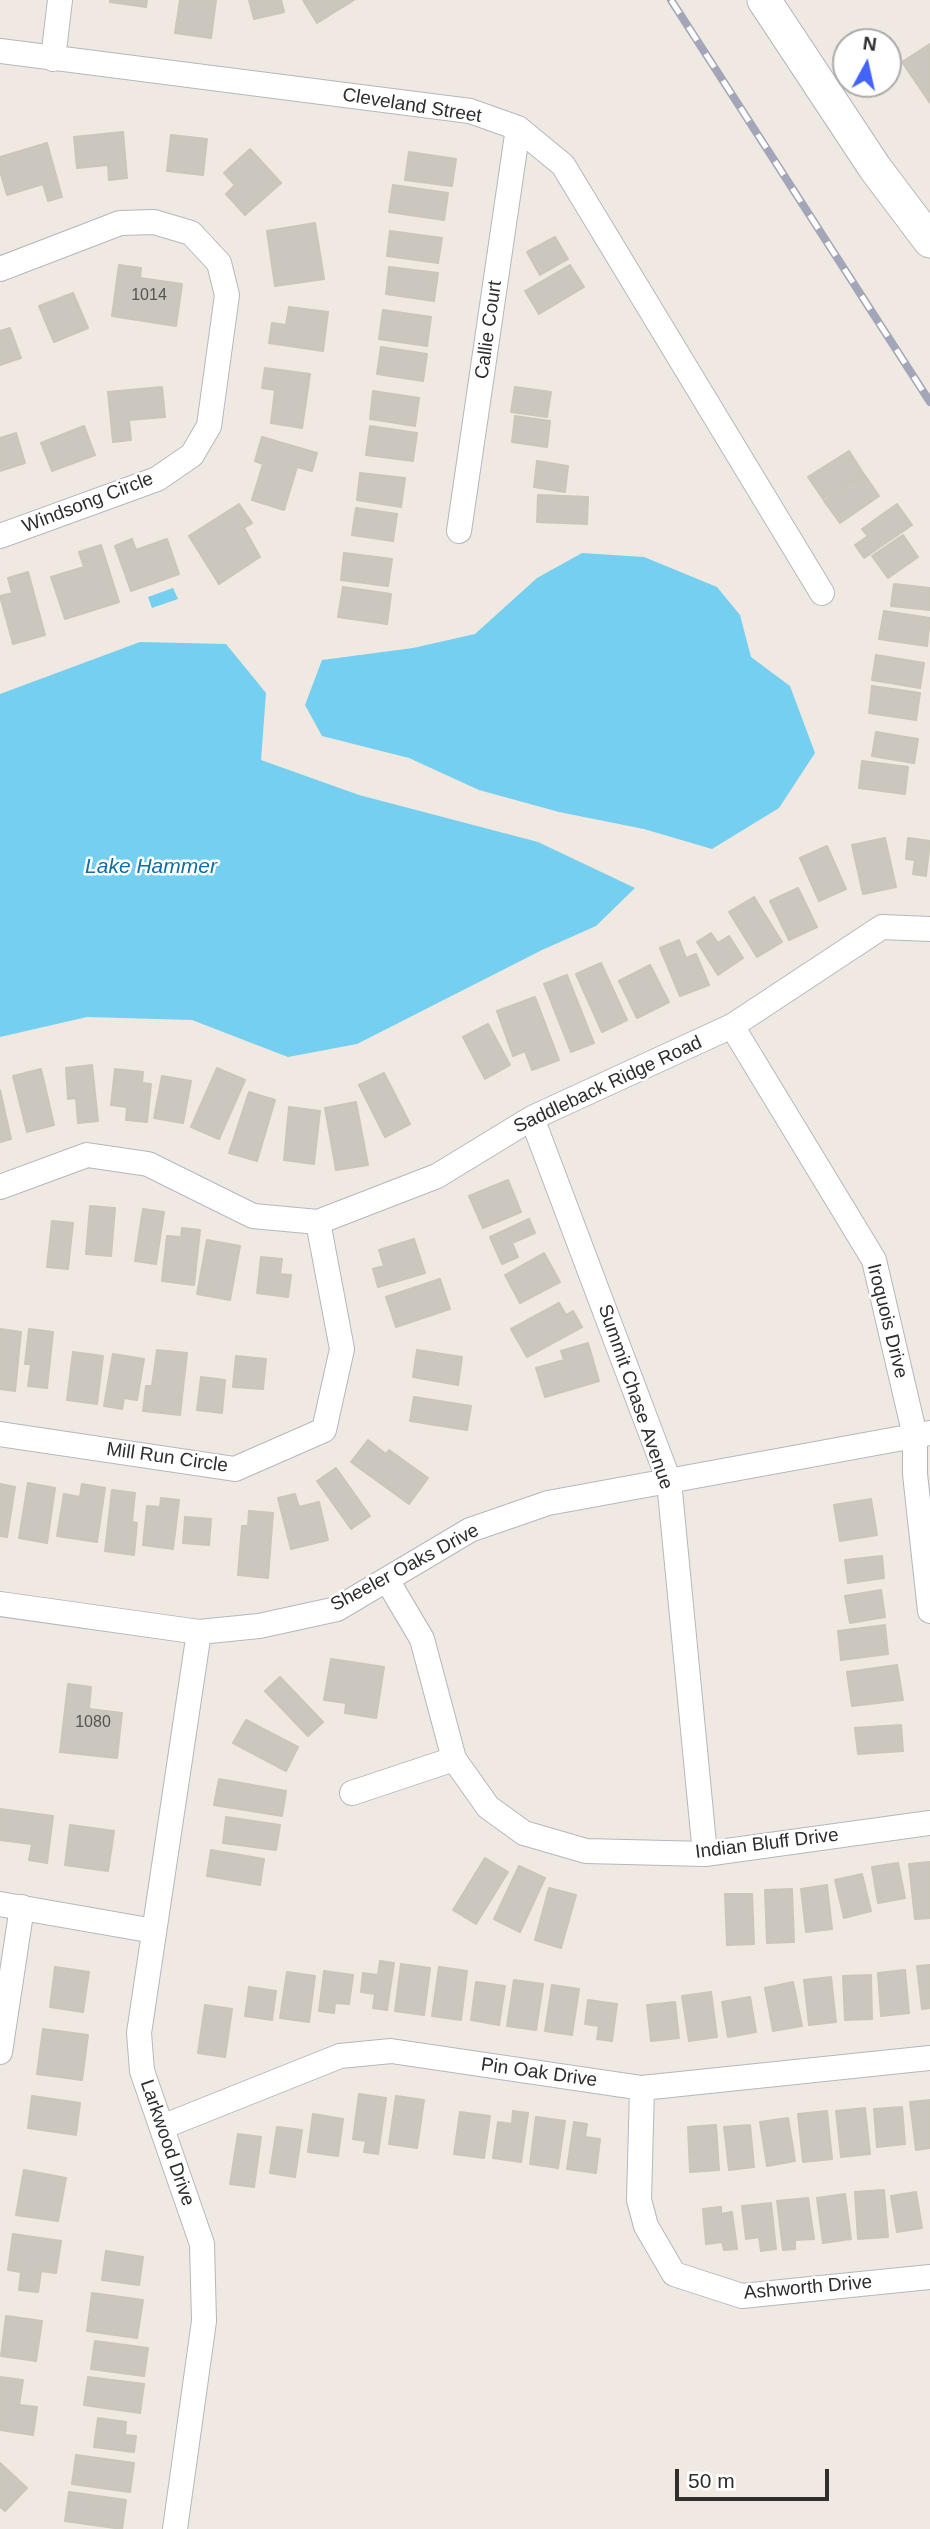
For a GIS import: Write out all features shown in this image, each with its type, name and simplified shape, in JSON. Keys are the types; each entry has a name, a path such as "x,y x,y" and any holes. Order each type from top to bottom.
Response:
{"street":[{"path":"52,59 60,0"},
{"path":"764,0 875,168 930,241"},
{"name":"Cleveland Street","path":"0,51 470,111 518,128 563,165 822,593"},
{"name":"Callie Court","path":"459,531 518,128"},
{"name":"Windsong Circle","path":"0,269 120,223 154,222 191,233 219,263 227,295 209,426 192,455 157,479 0,536"},
{"name":"Saddleback Ridge Road","path":"0,1187 87,1155 148,1164 253,1216 318,1222 437,1176 532,1118 732,1026 882,927 930,929"},
{"name":"Iroquois Drive","path":"732,1026 874,1260 923,1434 915,1474 930,1611"},
{"name":"Summit Chase Avenue","path":"532,1118 668,1481 705,1854"},
{"name":"Mill Run Circle","path":"0,1434 235,1469 324,1430 342,1349 318,1222"},
{"name":"Sheeler Oaks Drive","path":"0,1604 199,1632 259,1626 337,1609 470,1530 548,1503 923,1434"},
{"name":"Indian Bluff Drive","path":"387,1580 422,1639 454,1759 488,1807 524,1833 586,1851 705,1854 930,1823"},
{"name":"Larkwood Drive","path":"175,2529 204,2321 202,2244 142,2071 139,2033 199,1632"},
{"path":"352,1793 454,1759"},
{"path":"0,2052 11,1906 154,1931"},
{"name":"Pin Oak Drive","path":"162,2127 340,2056 391,2051 642,2088 930,2059"},
{"name":"Ashworth Drive","path":"642,2088 639,2200 646,2227 674,2274 742,2296 930,2277"}],"water":[{"path":"582,553 644,557 717,587 740,615 751,657 790,686 815,753 779,808 712,849 644,829 559,812 479,790 409,758 322,736 305,705 322,660 413,648 475,634 537,578"},
{"path":"173,588 178,599 152,608 148,597"},
{"name":"Lake Hammer","path":"140,642 226,644 266,693 261,760 359,795 538,842 635,888 596,926 542,950 357,1044 288,1057 192,1020 87,1017 0,1037 0,694"}],"building":[{"path":"110,0 147,0 146,7"},
{"path":"180,0 216,0 211,38 175,33"},
{"path":"249,0 281,0 284,12 254,19"},
{"path":"303,0 354,0 317,23"},
{"path":"930,44 930,103 902,62"},
{"path":"123,132 127,178 109,180 108,165 77,168 74,137"},
{"path":"171,135 207,139 203,175 167,171"},
{"path":"47,143 62,197 48,201 43,184 7,195 0,171 0,157"},
{"path":"250,149 281,183 245,215 226,194 235,185 224,173"},
{"path":"409,152 456,159 452,186 405,180"},
{"path":"393,185 448,193 444,220 389,212"},
{"path":"315,223 324,279 275,286 267,231"},
{"path":"390,231 442,238 438,263 387,256"},
{"path":"555,237 568,259 540,275 527,252"},
{"path":"119,265 141,268 140,278 182,284 176,326 112,316"},
{"path":"570,265 584,287 539,314 525,291"},
{"path":"389,267 438,273 434,301 386,294"},
{"path":"73,293 88,328 54,342 39,306"},
{"path":"289,307 328,312 323,351 269,343 272,323 286,325"},
{"path":"383,310 431,317 427,346 379,339"},
{"path":"10,328 21,358 0,365 0,331"},
{"path":"381,347 427,354 423,381 377,374"},
{"path":"265,368 310,374 302,428 271,423 275,390 262,388"},
{"path":"162,387 165,417 129,420 131,440 113,442 108,392"},
{"path":"515,387 551,392 547,417 511,412"},
{"path":"373,391 419,398 415,426 370,419"},
{"path":"515,416 550,421 547,447 512,442"},
{"path":"84,426 95,455 52,471 41,443"},
{"path":"370,426 417,433 413,461 366,455"},
{"path":"16,433 25,463 0,471 0,438"},
{"path":"262,437 317,453 312,471 297,467 284,510 252,500 263,464 255,461"},
{"path":"849,451 863,473 823,499 808,477"},
{"path":"537,461 568,466 565,492 534,487"},
{"path":"360,473 405,478 401,507 357,500"},
{"path":"864,474 879,496 840,523 824,501"},
{"path":"538,495 588,497 587,524 537,522"},
{"path":"239,504 252,523 244,528 260,557 219,584 189,536"},
{"path":"897,504 912,525 864,558 855,545 868,536 862,529"},
{"path":"356,508 397,514 393,541 352,535"},
{"path":"903,535 918,557 888,578 872,556"},
{"path":"132,539 136,550 167,539 179,574 131,591 115,546"},
{"path":"101,545 119,602 65,619 51,577 84,567 79,552"},
{"path":"344,553 392,559 388,586 341,580"},
{"path":"28,572 45,635 13,644 0,596 12,593 8,578"},
{"path":"894,584 930,588 930,610 891,606"},
{"path":"343,587 391,594 387,624 338,617"},
{"path":"884,611 930,618 927,646 879,639"},
{"path":"876,655 924,663 920,688 872,680"},
{"path":"872,686 920,693 916,720 869,713"},
{"path":"876,732 918,739 914,763 872,756"},
{"path":"862,761 908,767 905,794 859,788"},
{"path":"885,838 896,887 863,894 852,845"},
{"path":"908,838 930,841 926,876 913,874 915,860 906,859"},
{"path":"827,846 846,889 819,901 800,858"},
{"path":"798,888 817,927 789,940 770,901"},
{"path":"754,897 782,942 757,957 729,912"},
{"path":"711,933 718,943 729,936 743,958 718,975 697,942"},
{"path":"679,940 686,958 696,954 709,985 680,996 660,948"},
{"path":"601,963 627,1020 602,1032 576,974"},
{"path":"650,965 669,1002 637,1018 619,981"},
{"path":"567,975 594,1043 571,1052 544,984"},
{"path":"535,997 559,1060 532,1070 525,1051 513,1056 497,1011"},
{"path":"488,1024 510,1065 485,1079 463,1037"},
{"path":"92,1065 98,1121 78,1123 76,1098 68,1099 66,1068"},
{"path":"217,1068 245,1080 219,1139 191,1127"},
{"path":"41,1069 54,1125 27,1132 13,1076"},
{"path":"115,1069 143,1072 142,1083 151,1084 147,1122 126,1120 127,1107 111,1105"},
{"path":"384,1073 410,1124 385,1137 359,1085"},
{"path":"162,1076 191,1081 183,1123 154,1118"},
{"path":"0,1090 11,1139 0,1142"},
{"path":"249,1092 275,1100 257,1161 229,1153"},
{"path":"356,1102 368,1165 336,1170 325,1108"},
{"path":"289,1107 320,1111 314,1164 284,1160"},
{"path":"508,1180 521,1212 483,1228 469,1196"},
{"path":"90,1206 115,1208 111,1256 86,1254"},
{"path":"143,1209 164,1212 156,1264 135,1261"},
{"path":"529,1219 535,1233 512,1243 518,1257 502,1264 490,1237"},
{"path":"52,1221 73,1223 68,1269 47,1267"},
{"path":"182,1228 200,1230 194,1285 162,1281 167,1236 181,1237"},
{"path":"414,1239 425,1273 378,1287 373,1269 384,1266 379,1250"},
{"path":"207,1240 240,1246 230,1300 197,1294"},
{"path":"544,1253 560,1282 520,1303 505,1275"},
{"path":"261,1257 282,1259 280,1274 291,1275 288,1297 257,1293"},
{"path":"440,1279 450,1309 396,1327 386,1297"},
{"path":"559,1303 566,1315 573,1311 582,1327 527,1357 511,1329"},
{"path":"0,1329 21,1332 15,1391 0,1389"},
{"path":"29,1329 53,1332 47,1388 28,1386 31,1364 25,1364"},
{"path":"588,1343 599,1381 545,1397 536,1368 564,1360 561,1351"},
{"path":"157,1350 187,1353 180,1415 143,1411 146,1386 152,1386"},
{"path":"417,1350 462,1357 458,1385 413,1377"},
{"path":"73,1352 103,1356 97,1404 67,1400"},
{"path":"113,1354 144,1359 137,1400 124,1398 122,1409 104,1406"},
{"path":"236,1356 266,1359 263,1389 233,1387"},
{"path":"201,1377 225,1380 222,1413 197,1410"},
{"path":"414,1397 471,1406 467,1430 410,1421"},
{"path":"368,1440 386,1454 389,1450 428,1478 409,1504 351,1462"},
{"path":"336,1468 370,1516 351,1529 317,1481"},
{"path":"28,1483 55,1488 47,1543 19,1538"},
{"path":"0,1484 15,1487 7,1537 0,1536"},
{"path":"82,1484 105,1488 97,1542 57,1536 64,1494 80,1497"},
{"path":"112,1490 135,1493 132,1522 137,1523 134,1555 105,1551"},
{"path":"295,1494 299,1507 319,1502 328,1540 291,1549 278,1498"},
{"path":"161,1498 179,1500 173,1549 143,1545 147,1506 160,1507"},
{"path":"871,1499 877,1535 840,1541 834,1505"},
{"path":"249,1511 273,1513 268,1578 238,1575 242,1526 248,1526"},
{"path":"185,1517 211,1519 209,1545 183,1543"},
{"path":"882,1556 884,1578 848,1583 845,1560"},
{"path":"881,1590 885,1617 850,1623 845,1596"},
{"path":"885,1625 888,1654 841,1660 838,1631"},
{"path":"331,1659 384,1667 376,1718 345,1713 346,1703 324,1700"},
{"path":"897,1665 903,1700 852,1706 847,1672"},
{"path":"280,1677 323,1722 308,1736 265,1691"},
{"path":"68,1684 91,1687 89,1709 122,1713 117,1758 60,1752"},
{"path":"246,1720 298,1747 286,1771 233,1743"},
{"path":"901,1725 903,1751 858,1754 855,1728"},
{"path":"219,1779 286,1791 282,1816 214,1805"},
{"path":"0,1809 53,1816 47,1863 29,1860 32,1844 0,1840"},
{"path":"226,1817 280,1825 276,1850 223,1843"},
{"path":"70,1825 114,1831 108,1871 65,1865"},
{"path":"211,1850 264,1859 260,1885 207,1876"},
{"path":"485,1858 508,1872 476,1924 453,1910"},
{"path":"930,1862 930,1918 915,1919 909,1864"},
{"path":"898,1863 905,1898 878,1903 872,1867"},
{"path":"519,1866 545,1878 520,1932 494,1919"},
{"path":"862,1874 871,1911 844,1918 835,1880"},
{"path":"827,1885 832,1929 806,1932 801,1889"},
{"path":"549,1888 576,1895 561,1948 535,1940"},
{"path":"792,1889 794,1942 767,1943 765,1890"},
{"path":"725,1894 752,1894 754,1944 727,1945"},
{"path":"380,1961 394,1963 387,2010 373,2008 375,1994 361,1992 363,1973 378,1975"},
{"path":"401,1964 430,1968 424,2015 395,2011"},
{"path":"930,1965 930,2008 922,2009 917,1966"},
{"path":"55,1967 89,1972 83,2012 50,2007"},
{"path":"439,1967 467,1971 461,2020 432,2016"},
{"path":"905,1970 909,2013 881,2016 878,1973"},
{"path":"324,1971 353,1975 349,2004 335,2003 334,2013 319,2011"},
{"path":"287,1972 315,1976 309,2022 280,2018"},
{"path":"871,1975 872,2019 845,2020 843,1976"},
{"path":"831,1977 836,2022 809,2025 804,1980"},
{"path":"514,1980 543,1984 536,2030 507,2026"},
{"path":"476,1982 505,1986 499,2025 471,2020"},
{"path":"793,1982 802,2026 773,2031 765,1988"},
{"path":"552,1985 579,1989 572,2035 545,2031"},
{"path":"249,1987 276,1991 272,2020 245,2016"},
{"path":"711,1992 717,2037 689,2041 682,1996"},
{"path":"750,1997 756,2032 728,2037 722,2002"},
{"path":"588,2000 617,2004 612,2041 597,2039 599,2026 585,2024"},
{"path":"675,2002 679,2038 651,2041 647,2005"},
{"path":"205,2005 232,2009 225,2057 198,2053"},
{"path":"43,2029 88,2035 82,2080 37,2074"},
{"path":"359,2094 386,2098 378,2154 364,2152 366,2141 353,2139"},
{"path":"32,2096 80,2103 76,2135 28,2128"},
{"path":"396,2096 424,2100 417,2148 389,2144"},
{"path":"930,2100 930,2148 916,2150 910,2102"},
{"path":"902,2107 905,2144 877,2147 874,2109"},
{"path":"865,2108 870,2154 841,2157 836,2111"},
{"path":"513,2111 528,2113 521,2162 493,2158 498,2122 512,2124"},
{"path":"827,2111 832,2159 803,2162 798,2114"},
{"path":"460,2112 490,2116 484,2158 454,2154"},
{"path":"313,2114 343,2119 338,2156 308,2152"},
{"path":"536,2117 565,2121 558,2168 530,2164"},
{"path":"788,2118 795,2161 767,2166 760,2122"},
{"path":"574,2122 587,2124 585,2137 600,2139 596,2173 567,2169"},
{"path":"716,2125 719,2170 690,2172 688,2127"},
{"path":"750,2125 754,2167 729,2170 724,2127"},
{"path":"277,2127 302,2130 295,2177 270,2173"},
{"path":"238,2134 261,2137 254,2187 230,2184"},
{"path":"24,2170 66,2178 58,2221 16,2215"},
{"path":"884,2190 888,2237 858,2239 855,2192"},
{"path":"916,2192 922,2228 897,2232 891,2196"},
{"path":"845,2194 851,2239 823,2243 817,2198"},
{"path":"808,2198 814,2239 795,2240 795,2249 783,2250 777,2201"},
{"path":"771,2203 776,2249 761,2251 759,2237 746,2239 742,2206"},
{"path":"721,2207 721,2214 732,2212 737,2249 724,2250 722,2242 706,2244 703,2209"},
{"path":"13,2234 61,2241 56,2273 41,2271 38,2292 19,2290 21,2272 8,2270"},
{"path":"106,2251 143,2257 139,2285 102,2280"},
{"path":"92,2293 143,2300 137,2338 87,2331"},
{"path":"6,2316 42,2321 36,2361 1,2356"},
{"path":"95,2341 148,2348 144,2376 91,2369"},
{"path":"0,2377 23,2380 19,2405 37,2407 33,2435 0,2430"},
{"path":"88,2377 144,2384 140,2413 84,2405"},
{"path":"98,2418 126,2422 125,2435 136,2436 134,2452 94,2447"},
{"path":"76,2455 134,2463 130,2492 72,2484"},
{"path":"0,2463 27,2488 5,2511 0,2507"},
{"path":"69,2492 126,2500 122,2529 65,2521"}],"railway":[{"path":"671,0 930,402"}]}
